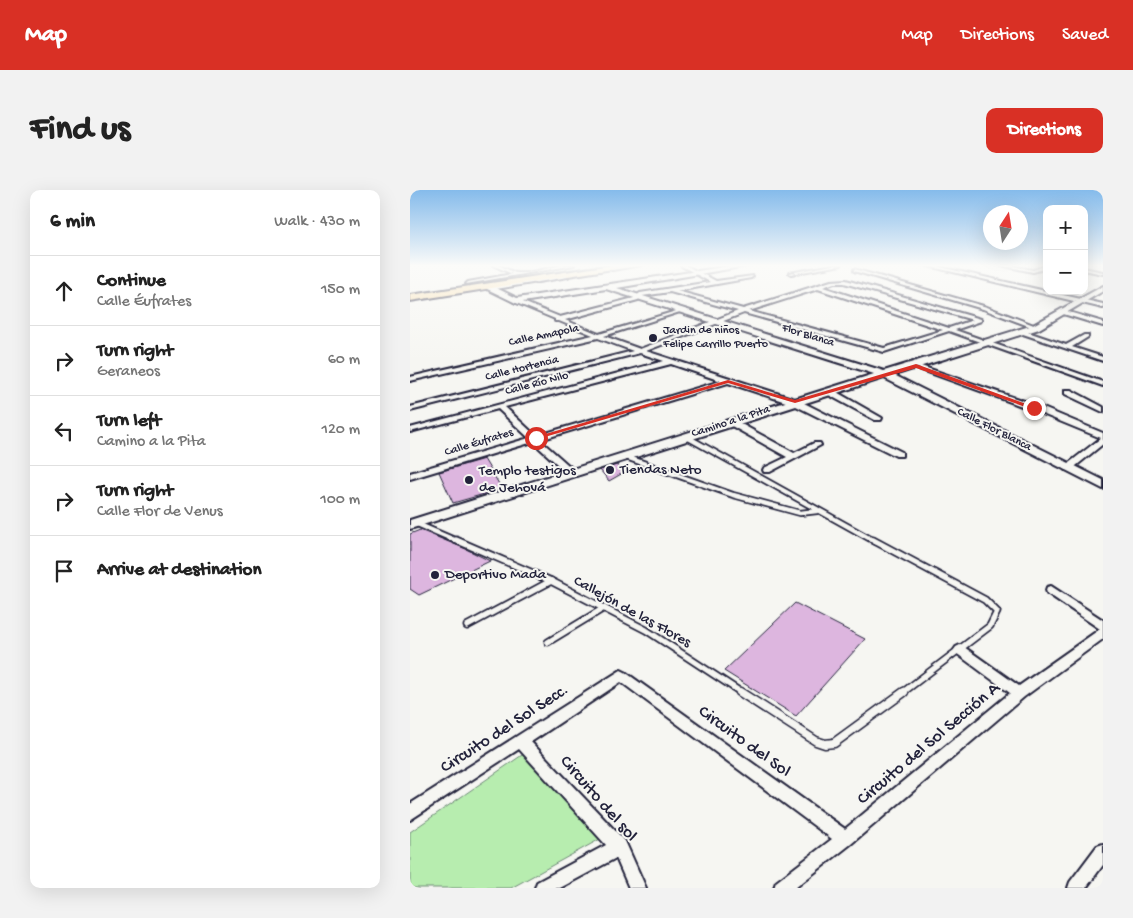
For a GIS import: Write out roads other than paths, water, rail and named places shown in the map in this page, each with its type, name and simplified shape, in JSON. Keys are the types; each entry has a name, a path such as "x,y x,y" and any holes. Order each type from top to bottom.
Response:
{"street":[{"path":"509,298 557,320 640,352 795,402 899,454"},
{"path":"516,301 538,298"},
{"path":"557,320 637,298"},
{"name":"Flor Blanca","path":"640,298 886,375"},
{"path":"698,298 884,350 952,330"},
{"name":"Calle Hortencia","path":"410,409 640,352 746,310 785,298"},
{"path":"851,298 987,342 1103,384"},
{"name":"Calle Hortencia","path":"901,298 979,320 952,330"},
{"path":"950,298 985,308 1036,327"},
{"path":"1067,298 1103,306"},
{"name":"Camino a la Pita","path":"412,524 731,422 1022,332 1036,327 1088,298"},
{"name":"Calle Amapola","path":"410,378 598,336 681,310"},
{"path":"1062,312 1103,324"},
{"path":"1022,332 1103,359"},
{"path":"1067,347 1086,336"},
{"name":"Calle Río Nilo","path":"410,430 670,361"},
{"path":"916,366 1034,408 1103,436"},
{"name":"Calle Flor Blanca","path":"886,375 1103,485"},
{"name":"Calle Éufrates","path":"410,476 728,381"},
{"path":"830,392 878,418"},
{"path":"1068,392 1103,410"},
{"path":"499,406 536,438 572,474"},
{"path":"731,422 792,456"},
{"path":"1068,468 1103,440"},
{"path":"767,470 817,445"},
{"path":"1050,590 1103,626"},
{"name":"Circuito del Sol Sección A","path":"782,888 845,839 1019,694 1103,633"},
{"path":"960,650 1019,694"},
{"name":"Circuito del Sol Secc.","path":"410,813 621,675"},
{"name":"Circuito del Sol","path":"621,675 845,839"},
{"name":"Circuito del sol","path":"521,741 619,847 638,888"},
{"path":"543,888 619,847"},
{"path":"1076,888 1103,852"}],"lane":[{"path":"687,437 818,511 985,600 998,612 990,626 960,650"},
{"path":"626,457 733,495 800,513 818,511"},
{"name":"Callejón de las Flores","path":"412,524 551,581 646,630 816,741 825,744 834,744 960,650"},
{"path":"467,626 551,581"},
{"path":"548,642 604,608"}],"place":[{"name":"Jardin de niños Felipe Carrillo Puerto","path":"653,338"},
{"name":"Tiendas Neto","path":"610,470"},
{"name":"Templo testigos de Jehová","path":"469,480"},
{"name":"Deportivo Mada","path":"435,575"}]}
